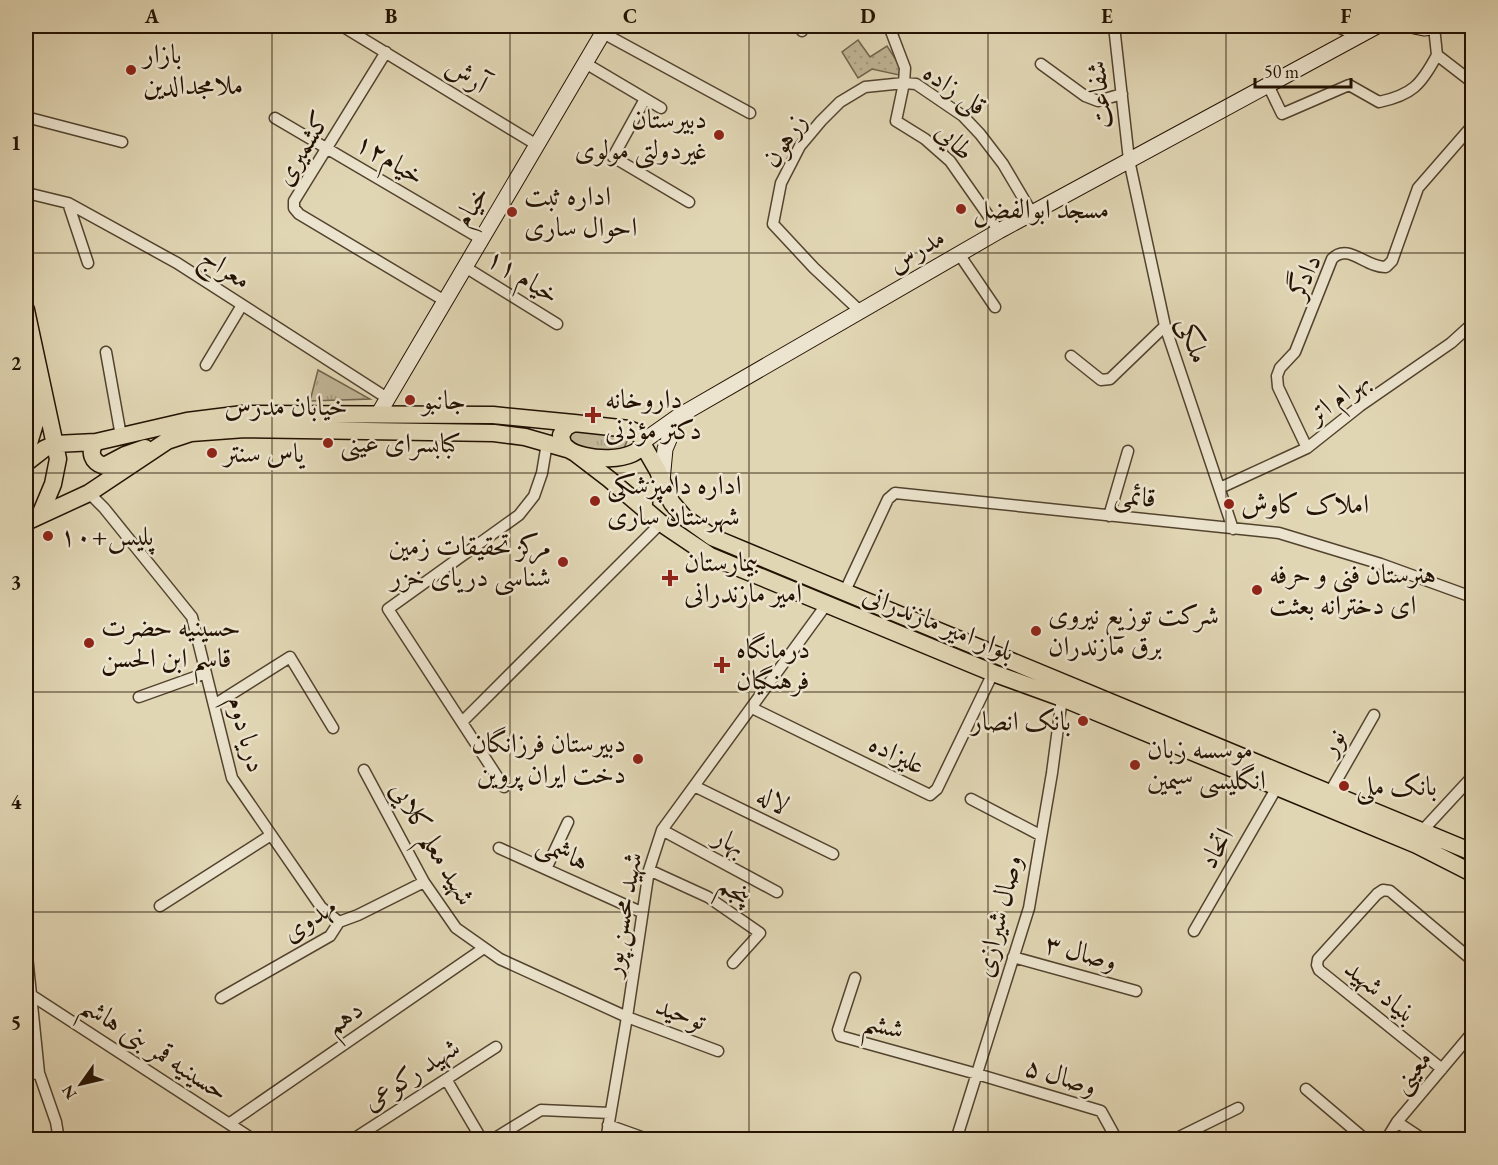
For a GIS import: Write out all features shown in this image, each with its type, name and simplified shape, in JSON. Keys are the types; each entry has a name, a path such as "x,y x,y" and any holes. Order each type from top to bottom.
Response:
{"main road":[{"name":"مدرس","path":"644,443 679,416 999,231 1377,26"},
{"path":"1414,26 1436,26"},
{"name":"خیام","path":"379,413 605,29"},
{"path":"26,310 58,459 53,484 33,518"},
{"path":"26,360 37,417 26,453"},
{"name":"خیابان مدرس","path":"55,444 96,442 187,421 243,414 379,413 493,415 621,427 636,432 644,443"},
{"path":"644,508 645,494 664,488 662,465 665,449 679,416"},
{"path":"574,423 566,427 561,435 562,443 571,451 604,458 622,458 633,454 644,443"},
{"name":"خیابان مدرس","path":"33,518 89,493 167,441 191,433 245,429 494,433 547,443 571,451"},
{"path":"96,442 92,451 93,458 97,464 104,466 124,455 167,441"},
{"name":"بلوار امیر مازندرانی","path":"644,443 664,488 684,517 712,537 1473,852"},
{"path":"26,463 44,448 55,444"},
{"name":"بلوار امیر مازندرانی","path":"571,451 661,523 710,555 826,605 993,673 1062,698 1417,845 1473,873"}],"street":[{"name":"آرش","path":"342,26 537,145"},
{"name":"قلی زاده","path":"889,26 905,68 904,83 916,84 969,122 1003,164 1032,213"},
{"name":"شفاعت","path":"1114,26 1129,160"},
{"path":"1336,26 1358,36"},
{"path":"1268,85 1282,114 1349,85 1378,102 1401,98 1424,79 1437,55 1436,26"},
{"path":"605,29 750,113"},
{"name":"کشمیری","path":"386,52 294,201 294,208 299,214 445,301"},
{"path":"1437,55 1473,81"},
{"path":"585,63 661,108"},
{"path":"1041,64 1085,96 1098,101 1122,94"},
{"name":"طایی","path":"904,83 896,121 925,139 950,161 999,231"},
{"name":"زرهون","path":"861,312 814,268 773,224 781,183 800,146 840,102 865,87 904,83"},
{"path":"645,99 613,158 689,202"},
{"path":"26,117 122,142"},
{"name":"خیام۱۲","path":"275,118 481,239"},
{"name":"دادگر","path":"1307,448 1278,387 1277,376 1280,368 1295,352 1332,259 1345,252 1378,267 1386,267 1392,261 1418,188 1473,126"},
{"name":"ملکی","path":"1129,160 1165,326 1233,529"},
{"name":"معراج","path":"32,194 68,203 177,263 387,398"},
{"path":"68,203 88,263"},
{"path":"959,254 995,307"},
{"name":"خیام ۱۱","path":"465,267 557,324"},
{"path":"206,364 242,305"},
{"name":"بهرام اتر","path":"1220,488 1307,448 1360,406 1451,343 1473,324"},
{"path":"1071,356 1101,380 1110,379 1165,326"},
{"path":"106,351 121,436"},
{"path":"504,787 388,609 519,515 534,496 542,473 547,443"},
{"path":"1109,516 1128,451"},
{"name":"دریا دوم","path":"89,493 104,508 192,617 232,778 321,907 339,922"},
{"name":"قائمی","path":"845,591 888,499 895,493 1279,533 1381,564 1473,597"},
{"path":"462,722 661,523"},
{"name":"شهید محسن پور","path":"606,1140 627,1017 641,912 649,870 662,830 826,605"},
{"path":"214,705 290,657 333,728"},
{"path":"139,698 206,673"},
{"name":"علیزاده","path":"752,708 930,795 937,789 993,673"},
{"name":"وصال شیرازی","path":"957,1140 1029,908 1062,698"},
{"name":"نور","path":"1330,792 1374,715"},
{"name":"شهید معلم کلایی","path":"364,770 424,882 456,928 500,959 627,1017"},
{"path":"1424,830 1473,777"},
{"name":"لاله","path":"694,786 833,854"},
{"name":"اتحاد","path":"1194,931 1277,787"},
{"path":"971,799 1040,835"},
{"path":"546,869 568,822"},
{"name":"بهار","path":"662,830 777,892"},
{"path":"160,906 272,835"},
{"name":"هاشمی","path":"499,848 641,912"},
{"name":"پنجم","path":"649,870 708,897 760,933 733,963"},
{"name":"مهدوی","path":"221,998 330,936 339,922 424,882"},
{"name":"بنیاد شهید","path":"1442,1069 1319,970 1318,959 1383,890 1390,891 1473,960"},
{"path":"26,946 39,1073 56,1122 59,1140"},
{"name":"دهم","path":"230,1123 484,948"},
{"name":"وصال ۳","path":"1013,957 1136,991"},
{"name":"ششم","path":"855,978 838,1029 840,1036 977,1074"},
{"name":"حسینیه قمر بنی هاشم","path":"31,995 254,1140"},
{"name":"توحید","path":"627,1017 718,1051"},
{"name":"معینی","path":"1386,1140 1397,1122 1473,1033"},
{"name":"شهید رکوعی","path":"351,1140 496,1047"},
{"path":"26,1074 39,1073"},
{"name":"وصال ۵","path":"977,1074 1101,1111 1117,1140"},
{"path":"446,1079 482,1140"},
{"path":"1306,1089 1366,1140"},
{"path":"1173,1140 1238,1108"},
{"path":"492,1140 541,1110 610,1113"},
{"path":"1397,1122 1424,1140"},
{"path":"608,1125 650,1140"}],"green space":[{"path":"858,40 870,57 887,46 902,69 899,75 872,69 858,78 842,52"},
{"path":"318,370 370,399 310,401"},
{"path":"566,430 627,435 628,439 624,448 590,449 570,443"}],"place":[{"name":"بازار ملامجدالدین","path":"131,70"},
{"name":"دبیرستان غیردولتی مولوی","path":"719,135"},
{"name":"مسجد ابوالفضل","path":"961,209"},
{"name":"اداره ثبت احوال ساری","path":"512,212"},
{"name":"جانبو","path":"410,400"},
{"name":"داروخانه دکتر مؤذنی","path":"593,415"},
{"name":"کبابسرای عینی","path":"328,443"},
{"name":"یاس سنتر","path":"212,453"},
{"name":"اداره دامپزشکی شهرستان ساری","path":"595,501"},
{"name":"املاک کاوش","path":"1229,504"},
{"name":"پلیس+١٠","path":"48,536"},
{"name":"مرکز تحقیقات زمین شناسی دریای خزر","path":"563,562"},
{"name":"بیمارستان امیر مازندرانی","path":"670,578"},
{"name":"هنرستان فنی و حرفه ای دخترانه بعثت","path":"1257,590"},
{"name":"شرکت توزیع نیروی برق مازندران","path":"1036,631"},
{"name":"حسینیه حضرت قاسم ابن الحسن","path":"89,643"},
{"name":"درمانگاه فرهنگیان","path":"722,665"},
{"name":"بانک انصار","path":"1083,721"},
{"name":"دبیرستان فرزانگان دخت ایران پروین","path":"638,759"},
{"name":"موسسه زبان انگلیسی سیمین","path":"1135,765"},
{"name":"بانک ملی","path":"1344,786"}]}
